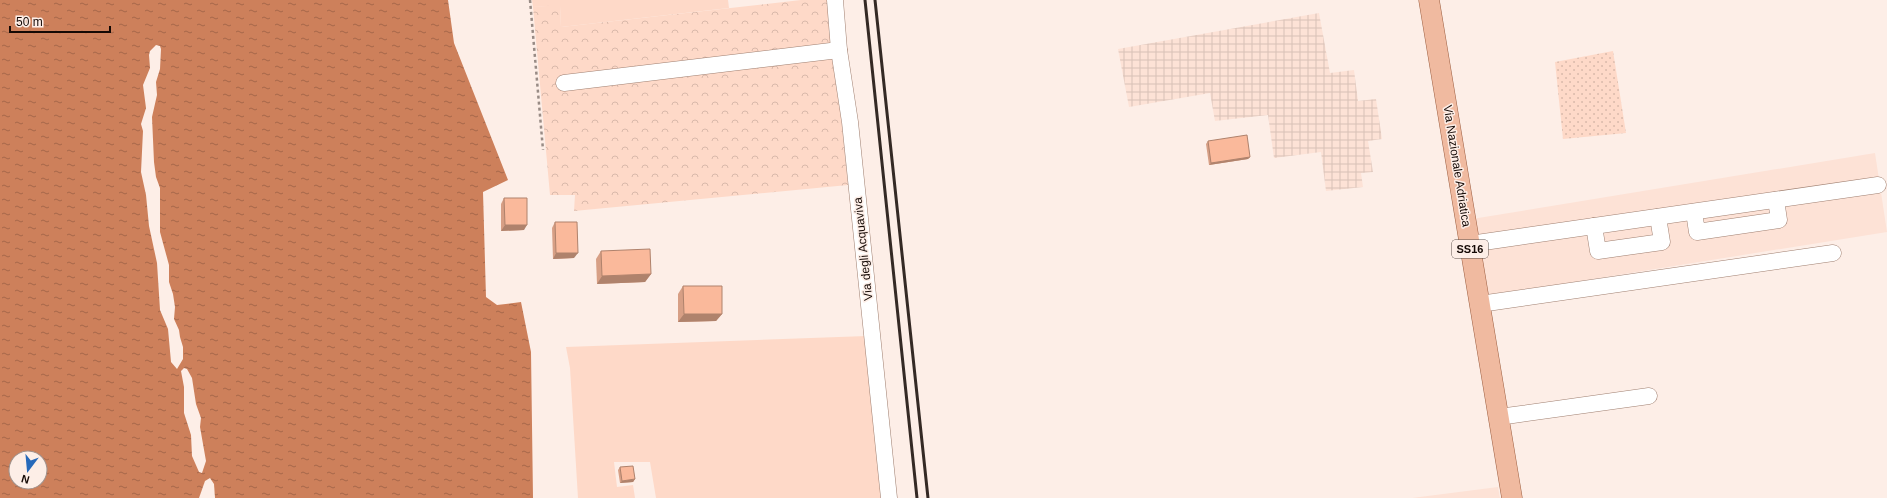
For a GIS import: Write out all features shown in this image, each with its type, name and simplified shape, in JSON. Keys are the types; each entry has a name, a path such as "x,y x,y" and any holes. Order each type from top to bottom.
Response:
{"main road":[{"name":"Via Nazionale Adriatica","path":"1429,0 1512,498"}],"street":[{"name":"Via degli Acquaviva","path":"835,0 839,50 850,122 888,498"},
{"path":"564,84 839,50"},
{"path":"1470,244 1878,185"},
{"path":"1594,226 1598,251 1662,242 1658,217"},
{"path":"1480,304 1833,253"},
{"path":"1499,418 1649,396"}],"path":[{"path":"530,0 543,150"}],"shaded area":[{"path":"1319,13 1330,73 1354,70 1358,101 1376,99 1382,139 1368,141 1373,172 1361,173 1363,187 1326,191 1321,152 1274,158 1268,115 1215,121 1210,93 1129,107 1118,49"},
{"path":"1875,153 1887,232 1486,296 1472,219"},
{"path":"1498,487 1500,498 1412,498"}],"green space":[{"path":"532,0 728,0 729,8 561,27 560,6 533,7"},
{"path":"801,0 829,0 848,185 574,211 575,195 550,195 533,7 560,5 561,27"},
{"path":"1613,51 1626,133 1563,139 1555,62"},
{"path":"867,336 882,498 656,498 650,462 614,462 617,487 633,485 635,498 578,498 570,368 566,347"}],"water":[{"path":"0,0 448,0 454,43 508,180 483,192 486,297 497,305 521,302 531,352 533,498 0,498"}],"pier":[{"path":"156,45 160,46 161,49 160,69 156,82 157,95 152,117 154,162 156,177 160,188 160,232 169,265 169,282 175,307 174,319 179,330 183,347 183,359 177,369 171,362 168,329 160,310 157,263 149,226 146,195 141,172 143,131 141,124 146,108 143,85 150,68 150,51"},
{"path":"184,368 187,369 192,378 196,404 201,418 200,427 206,461 202,473 199,472 192,456 191,435 184,413 184,387 181,371"},
{"path":"210,478 214,484 215,498 199,498 205,481"}],"building":[{"path":"1247,135 1250,157 1211,163 1208,141"},
{"path":"504,198 527,198 527,225 505,225"},
{"path":"555,222 577,222 578,253 556,253"},
{"path":"650,249 651,274 602,276 601,251"},
{"path":"683,286 722,286 722,314 684,314"},
{"path":"633,466 635,479 622,481 620,467"}],"railway":[{"path":"865,0 917,498"},
{"path":"875,0 928,498"}]}
